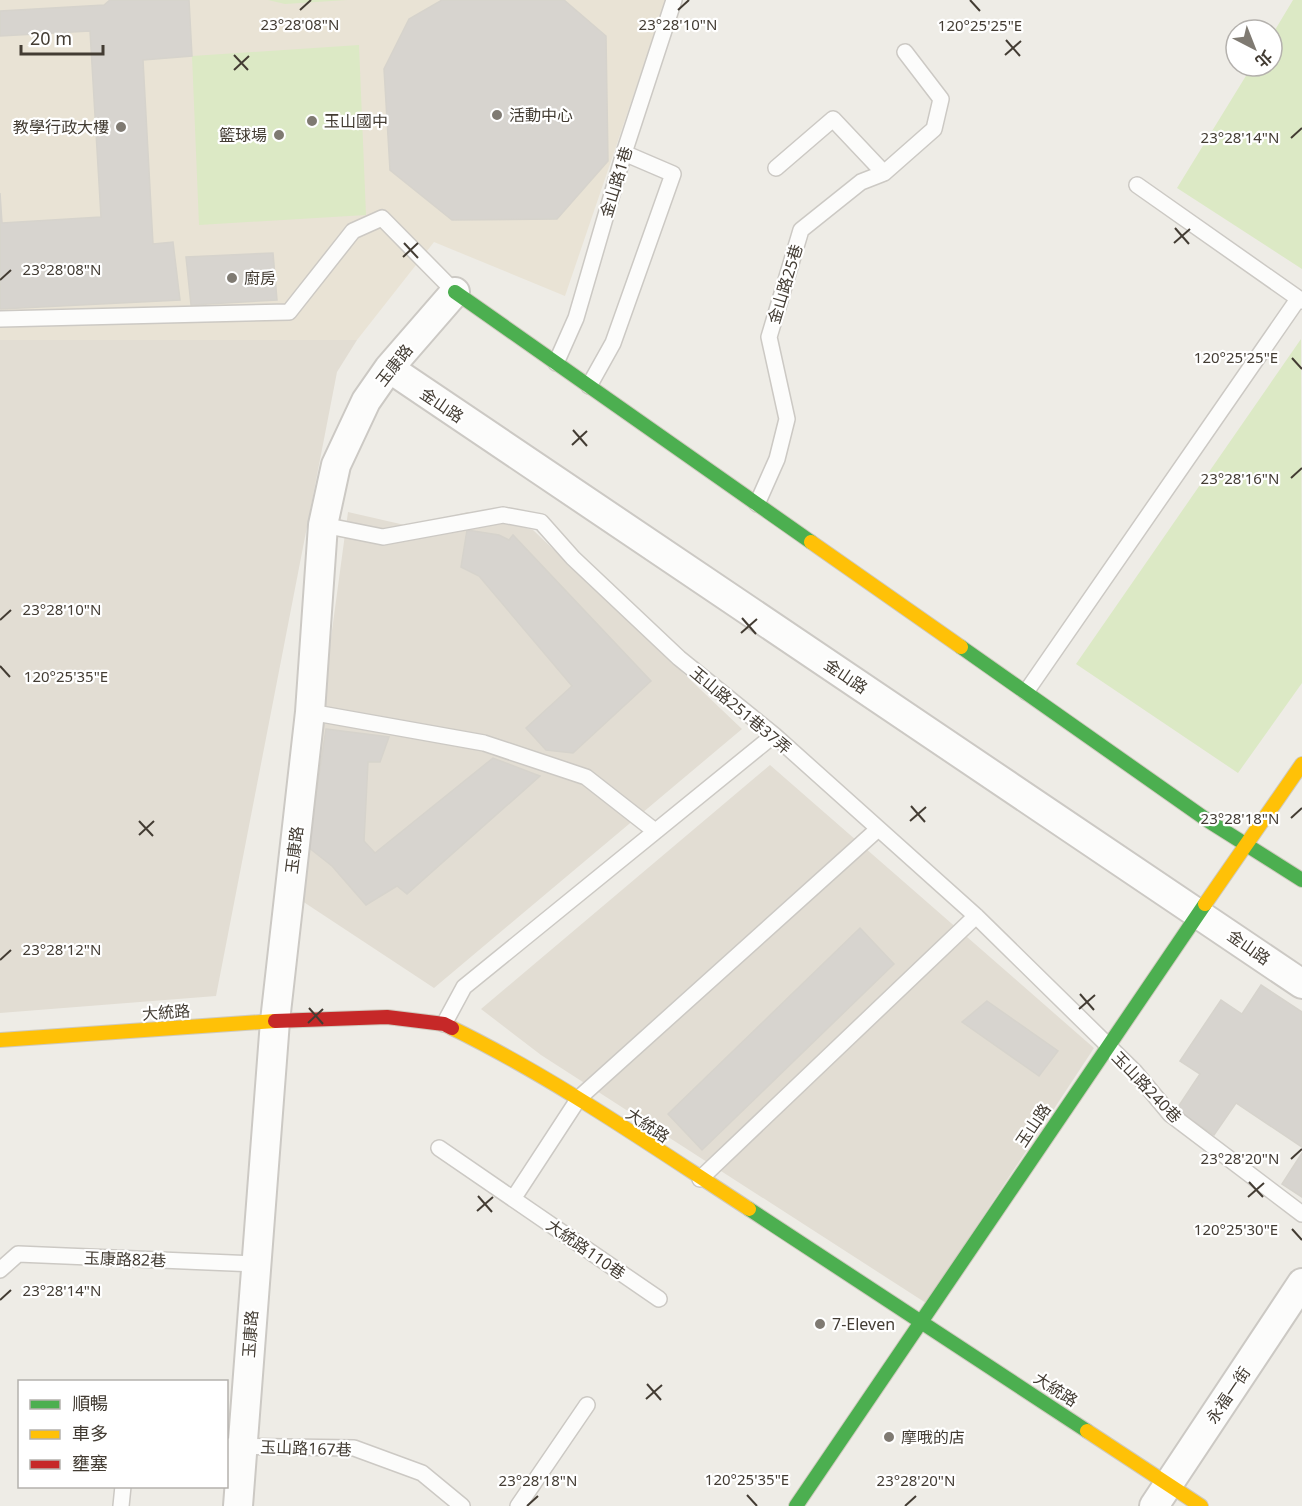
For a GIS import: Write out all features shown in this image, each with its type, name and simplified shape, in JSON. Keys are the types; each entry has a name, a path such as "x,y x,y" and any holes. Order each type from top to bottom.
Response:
{"street":[{"path":"455,292 1026,692 1245,844 1302,880"},
{"name":"玉康路","path":"238,1506 234,1446 256,1264 275,1021 310,712 323,525 336,465 366,401 389,368 455,292"},
{"name":"金山路","path":"389,368 1302,984"},
{"name":"玉山路","path":"796,1506 1106,1046 1245,844 1300,771"},
{"name":"大統路","path":"0,1040 275,1021 387,1017 444,1024 511,1056 579,1098 700,1179 921,1320 1162,1495 1201,1506"},
{"name":"永福一街","path":"1162,1495 1302,1283"}],"lane":[{"name":"金山路1巷","path":"556,363 576,318 624,153 674,0"},
{"name":"金山路25巷","path":"757,504 777,459 787,419 768,337 801,230 861,182 884,173 934,129 941,99 905,52"},
{"path":"776,168 833,119 884,173"},
{"path":"589,386 613,343 673,174 624,153"},
{"path":"1026,692 1300,300 1137,185"},
{"path":"0,320 289,312 353,231 382,218 455,292"},
{"name":"玉山路251巷37弄","path":"323,525 383,537 504,515 541,522 573,558 680,658 774,735 976,916 1106,1046"},
{"path":"310,712 484,743 585,777 655,831"},
{"path":"444,1024 464,987 774,735"},
{"path":"513,1199 579,1098 878,830"},
{"path":"700,1179 976,916"},
{"name":"玉山路240巷","path":"1106,1046 1135,1072 1170,1114 1302,1214"},
{"name":"大統路110巷","path":"439,1148 659,1299"},
{"name":"玉康路82巷","path":"0,1270 18,1254 256,1264"},
{"path":"518,1506 586,1405"},
{"name":"玉山路167巷","path":"234,1446 354,1448 422,1473 462,1506"},
{"path":"121,1506 123,1488"}],"shaded area":[{"name":"玉山國中","path":"0,0 666,0 565,296 434,242 357,340 0,340"},
{"path":"0,340 357,340 337,372 216,996 0,1013"},
{"path":"348,512 409,526 468,512 533,530 742,729 434,988 296,897"},
{"path":"770,765 1094,1048 926,1303 541,1055 481,1009"}],"green space":[{"path":"268,0 347,0 285,4"},
{"path":"1293,0 1302,0 1302,269 1177,188 1245,78 1284,78 1282,18"},
{"name":"籃球場","path":"359,45 366,215 199,225 192,56"},
{"path":"1301,339 1302,683 1238,773 1076,664"}],"building":[{"name":"教學行政大樓","path":"110,0 189,0 192,56 143,60 153,244 173,242 180,300 0,309 0,193 2,223 101,217 90,31 0,36 0,11 104,5"},
{"name":"活動中心","path":"442,0 564,0 606,36 608,161 557,219 452,220 390,170 384,69 409,19"},
{"name":"廚房","path":"273,253 277,300 191,305 186,257"},
{"path":"467,530 499,535 509,540 513,535 651,681 573,753 546,750 526,728 572,686 479,576 461,567"},
{"path":"326,729 389,737 380,762 368,762 364,841 375,853 493,758 540,776 407,894 397,886 366,905 332,866 308,847"},
{"path":"860,928 894,964 702,1150 668,1114"},
{"path":"1261,985 1302,1012 1302,1147 1236,1103 1214,1135 1176,1110 1200,1074 1180,1061 1221,1000 1242,1014"},
{"path":"987,1001 1058,1051 1039,1076 962,1022"},
{"path":"1302,1153 1302,1197 1282,1184"}],"traffic: fast":[{"path":"455,292 811,542"},
{"path":"961,647 1207,820 1302,880"},
{"path":"796,1506 1205,904"},
{"path":"749,1209 1087,1431"}],"traffic: slow":[{"path":"811,542 961,647"},
{"path":"1205,904 1302,764"},
{"path":"0,1040 275,1021"},
{"path":"452,1028 566,1091 749,1209"},
{"path":"1087,1431 1201,1506"}],"traffic: jam":[{"path":"275,1021 387,1017 444,1024 452,1028"}],"place":[{"name":"活動中心","path":"497,115"},
{"name":"玉山國中","path":"312,121"},
{"name":"教學行政大樓","path":"121,127"},
{"name":"籃球場","path":"279,135"},
{"name":"廚房","path":"232,278"},
{"name":"7-Eleven","path":"820,1324"},
{"name":"摩哦的店","path":"889,1437"}]}
